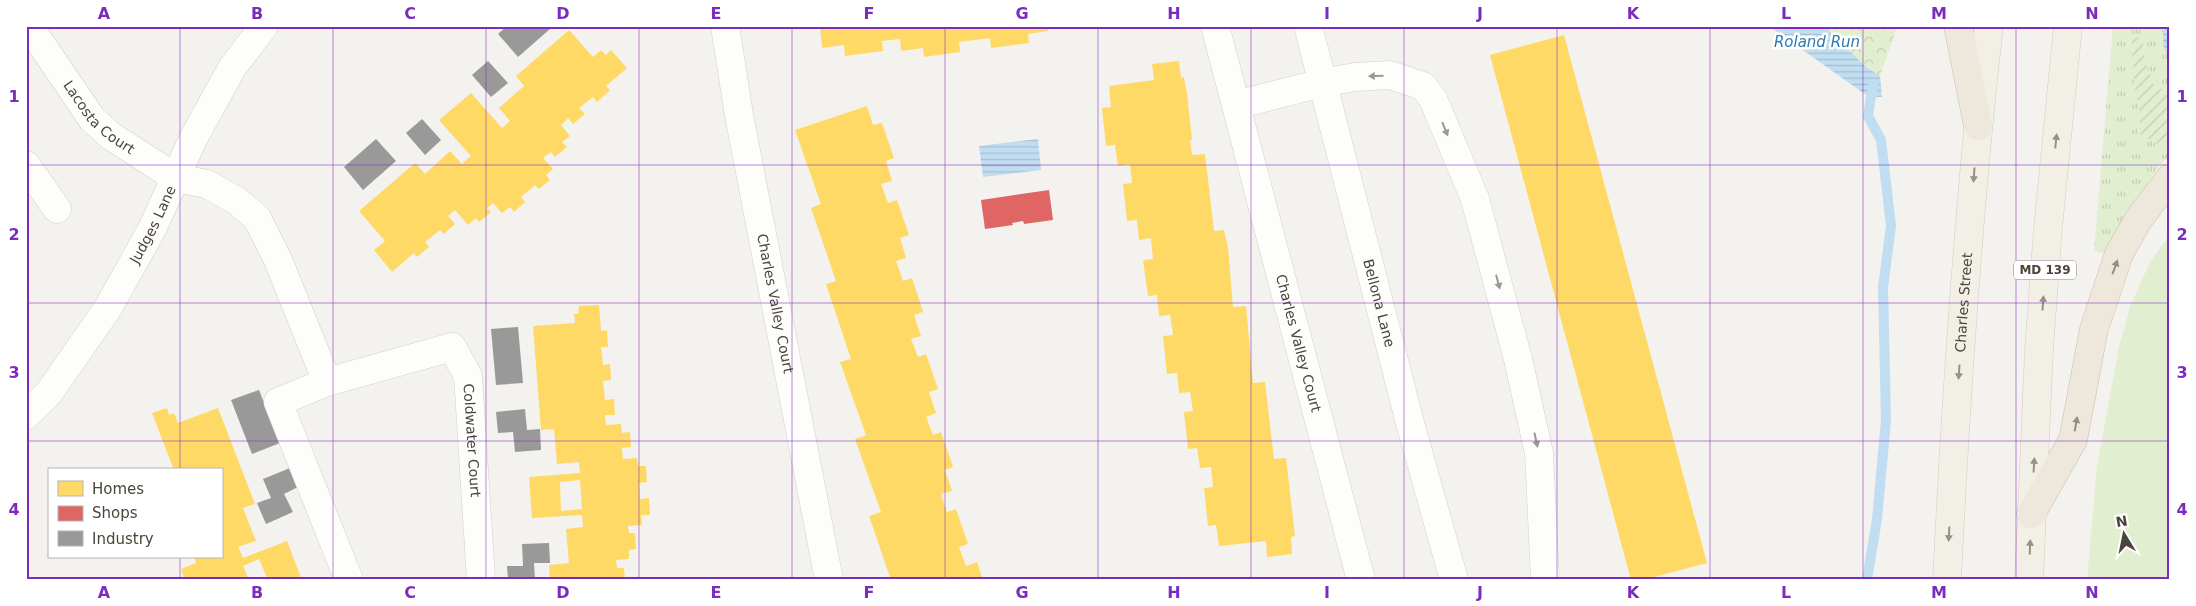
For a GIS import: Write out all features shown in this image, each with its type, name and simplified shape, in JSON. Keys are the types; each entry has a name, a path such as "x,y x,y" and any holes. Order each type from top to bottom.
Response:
{"highway":[{"path":"1958,26 1978,126"},
{"path":"2031,514 2073,440 2094,329 2120,254 2138,220 2170,178"}],"main road":[{"name":"Charles Street","path":"1947,580 1954,439 1978,126 1989,26"},
{"name":"MD 139","path":"2029,580 2031,514 2048,228 2068,26"}],"street":[{"name":"Judges Lane","path":"26,415 48,394 108,308 176,178 193,139 232,68 264,26"},
{"name":"Charles Valley Court","path":"725,26 739,115 829,580"},
{"name":"Charles Valley Court","path":"1215,26 1361,580"},
{"name":"Bellona Lane","path":"1308,26 1410,423 1454,580"},
{"name":"Lacosta Court","path":"41,31 92,119 111,136 176,178"},
{"path":"1236,105 1322,83 1355,77 1390,76 1423,86 1433,99 1475,199 1518,359 1539,453 1545,580"},
{"path":"26,165 57,208"},
{"path":"176,178 208,184 237,201 257,218 278,260 327,382"},
{"name":"Coldwater Court","path":"349,580 278,402 327,382 452,347 468,376 481,580"}],"green space":[{"path":"1824,26 1894,26 1896,30 1880,76 1866,67"},
{"path":"2113,26 2164,26 2164,47 2170,57 2170,90 2155,88 2144,59 2143,35 2132,40 2134,84 2141,118 2138,133 2158,144 2170,136 2170,155 2159,166 2104,253 2094,251"},
{"path":"2143,35 2144,59 2155,88 2170,90 2170,114 2165,117 2170,120 2170,136 2158,144 2138,133 2141,118 2134,84 2132,40"},
{"path":"2170,234 2170,580 2087,580 2097,466 2119,347 2130,307 2150,262"}],"water":[{"name":"Roland Run","path":"1769,26 1824,26 1866,67 1880,76 1882,97 1869,97"},
{"path":"2164,26 2170,26 2170,57 2164,47"},
{"path":"1038,139 1041,170 983,177 979,146"}],"building: Homes":[{"path":"820,26 1047,26 1048,31 1028,34 1029,43 991,48 990,38 959,42 960,52 924,57 923,48 901,51 900,39 882,41 883,51 845,56 844,45 822,48"},
{"path":"569,30 593,57 601,50 606,55 611,50 627,68 606,86 610,90 597,102 593,97 579,108 585,114 573,124 568,118 561,125 570,136 562,142 567,147 555,157 551,152 543,158 553,169 546,175 550,180 539,189 535,185 521,197 525,202 514,212 510,207 502,213 493,203 487,208 491,212 479,222 476,218 468,225 455,210 448,216 455,224 444,234 440,230 425,242 429,247 417,257 414,253 392,272 374,250 385,241 359,211 415,163 425,174 450,151 462,164 471,156 439,120 471,93 502,128 510,121 499,108 524,86 516,76"},
{"path":"1564,35 1707,563 1643,580 1631,580 1490,55"},
{"path":"1179,61 1181,78 1184,77 1187,94 1192,155 1205,154 1214,231 1224,230 1228,247 1233,307 1246,306 1253,383 1265,382 1274,459 1286,458 1295,536 1291,537 1292,554 1267,557 1266,541 1219,546 1216,525 1208,526 1204,488 1213,487 1211,467 1200,468 1197,448 1188,449 1184,412 1193,411 1190,392 1179,393 1177,373 1167,374 1163,336 1173,335 1170,315 1159,316 1157,295 1148,296 1143,260 1153,259 1151,238 1139,240 1137,220 1127,221 1123,184 1132,183 1130,164 1118,166 1115,145 1106,146 1102,108 1111,107 1109,86 1154,80 1152,64"},
{"path":"867,106 873,125 882,123 894,158 886,161 892,181 881,184 888,203 897,200 909,235 900,238 906,258 896,261 903,281 912,278 923,312 914,315 921,336 911,339 918,357 926,354 938,389 929,392 936,413 926,417 933,435 941,432 953,467 945,470 952,491 941,494 947,512 956,509 968,544 959,547 966,566 977,562 983,580 891,580 869,516 881,512 855,439 866,435 840,362 851,359 826,284 836,281 811,208 821,204 795,130"},
{"path":"599,305 601,331 607,330 608,347 601,347 603,365 610,364 611,380 603,381 605,400 614,399 615,415 605,415 606,425 621,424 622,433 630,432 631,447 622,448 623,459 637,458 638,466 646,466 647,482 639,483 640,499 649,498 650,515 641,515 642,525 628,526 629,533 635,533 636,549 629,550 629,559 616,560 617,568 624,568 625,580 550,580 549,565 569,563 566,529 583,527 582,515 532,518 529,477 580,473 579,462 557,464 554,429 541,430 533,326 575,323 574,314 578,314 579,306","holes":["580,480 582,509 561,511 560,482"]},
{"path":"167,408 169,415 174,413 178,423 218,408 255,504 243,508 256,541 238,547 243,558 287,541 302,580 268,580 259,559 243,566 249,580 185,580 181,569 196,563 194,558 222,558 222,468 173,468 152,413"}],"building: Shops":[{"path":"1049,190 1053,220 1024,224 1023,221 1012,223 1013,225 985,229 981,200"}],"building: Industry":[{"path":"507,26 548,26 550,29 518,57 498,34"},
{"path":"488,61 508,83 491,97 472,75"},
{"path":"422,119 441,140 425,155 406,133"},
{"path":"376,139 396,161 363,190 344,167"},
{"path":"518,327 523,383 496,385 491,329"},
{"path":"259,390 280,443 252,454 231,400"},
{"path":"525,409 527,430 540,429 541,450 515,452 513,432 498,433 496,412"},
{"path":"290,468 298,487 284,494 293,512 266,524 257,503 271,498 263,479"},
{"path":"549,543 550,563 534,563 535,580 508,580 507,566 523,566 522,544"}],"waterway":[{"path":"1867,580 1877,519 1886,420 1883,287 1891,226 1881,140 1868,116 1873,85"}]}
